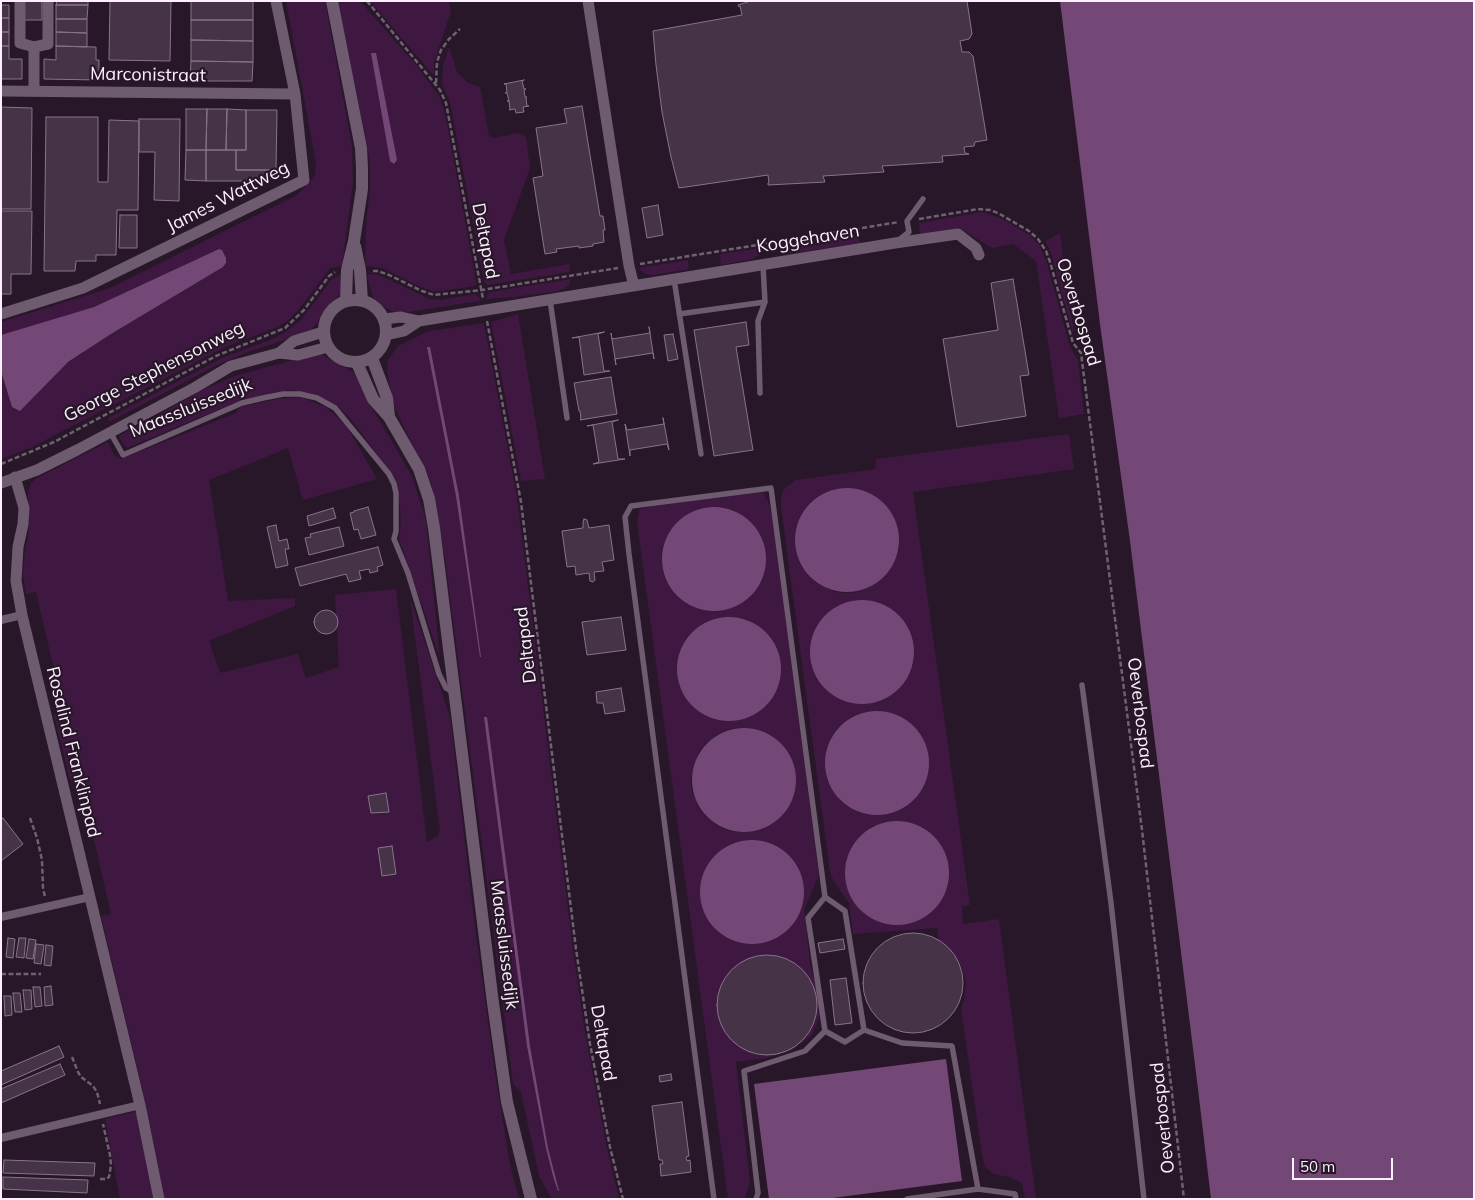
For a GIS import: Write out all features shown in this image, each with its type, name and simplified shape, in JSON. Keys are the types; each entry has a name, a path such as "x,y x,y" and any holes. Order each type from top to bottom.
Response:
{"street":[{"path":"20,1 20,43 34,47 48,44 48,1"},
{"name":"James Wattweg","path":"1,314 83,288 304,180 295,94 276,1"},
{"path":"332,1 361,148 362,189 354,241 347,270 346,301"},
{"path":"588,1 629,266 634,286"},
{"path":"34,47 34,91"},
{"name":"Marconistraat","path":"1,91 295,94"},
{"name":"Koggehaven","path":"384,320 402,317 419,321 958,234 976,248 979,255"},
{"path":"354,241 360,270 362,301"},
{"path":"346,301 362,301 373,306 384,320 386,335 380,350 372,358 350,362 337,357 328,347 323,332 324,326 328,315 336,306 346,301"},
{"name":"Koggehaven","path":"386,335 404,331 419,321"},
{"name":"George Stephensonweg","path":"279,353 294,341 323,332"},
{"name":"George Stephensonweg","path":"1,483 37,470 77,450 194,388 231,366 279,353 298,355 328,347"},
{"name":"Maassluissedijk","path":"372,358 387,398 389,418"},
{"name":"Maassluissedijk","path":"357,362 373,399 389,418 419,469 429,499 507,1102 531,1199"},
{"name":"Rosalind Franklinpad","path":"15,477 24,508 23,524 18,546 16,581 22,615 140,1105 159,1199"},
{"path":"1,620 22,615"},
{"path":"1,917 90,896"},
{"path":"1,1138 140,1105"}],"lane":[{"path":"895,243 909,232 908,221 922,199"},
{"path":"760,393 758,321 765,302 763,265"},
{"path":"674,279 702,454"},
{"path":"550,300 566,418"},
{"path":"680,314 765,302"},
{"name":"Maassluissedijk","path":"110,432 123,455 242,402 283,394 300,394 318,398 335,408 389,474 394,484 396,492 396,531 394,539 408,573 440,674 446,688 455,694"},
{"path":"714,1199 629,554 625,517 632,506 771,488 825,897 808,918 825,1031"},
{"path":"1082,685 1111,903 1144,1199"},
{"path":"825,897 845,911 864,1030"},
{"path":"825,1031 845,1042 864,1030"},
{"path":"864,1030 902,1043 952,1046 978,1189"},
{"path":"756,1199 758,1193 744,1071 806,1051 825,1031"},
{"path":"907,1199 978,1189 1015,1194 1016,1199"}],"path":[{"path":"367,1 436,85"},
{"path":"436,85 437,62 441,50 460,29"},
{"name":"Deltapad","path":"436,85 446,103 521,502 588,1034 610,1147 624,1199"},
{"name":"Oeverbospad","path":"908,221 978,209 998,213 1028,231 1038,239 1046,251 1073,343 1081,353 1142,830 1184,1199"},
{"path":"360,270 378,271 422,292 434,295 482,290 908,221"},
{"name":"George Stephensonweg","path":"1,464 54,442 216,356 285,328 304,310 329,276 338,271 347,270"},
{"path":"30,818 42,860 47,906"},
{"path":"1,974 41,974"}],"shaded area":[{"path":"286,1 325,1 352,146 353,182 342,266 330,268 299,309 286,322 225,347 32,447 1,459 1,371 11,404 88,348 223,267 226,263 226,258 219,249 94,307 1,335 1,322 110,288 297,195 312,180 315,174 316,163"},
{"path":"338,1 360,1 417,66 439,96 447,123 476,280 476,285 474,286 432,291 383,268 365,266 366,223 370,189 369,156"},
{"path":"370,1 449,1 451,11 434,63 434,76"},
{"path":"1060,1 1474,1 1474,1199 1211,1199 1130,541 1100,324"},
{"path":"449,47 457,72 468,83 480,87 489,136 494,138 518,133 526,137 530,168 504,240 511,274 569,264 570,272 487,285 484,282 450,102 442,84 443,66"},
{"path":"371,53 376,53 397,160 394,164 390,161"},
{"path":"982,212 1003,219 1031,236 1040,246 1047,263 1070,347 1078,360 1084,414 1059,418 1036,261 1013,244 992,248 959,228 920,235 919,223"},
{"path":"858,233 860,243 781,255 779,245"},
{"path":"1060,233 1074,333 1051,253 1045,241"},
{"path":"764,248 763,252 753,259 721,265 720,254"},
{"path":"219,249 222,250 226,258 226,263 223,267 68,362 20,411 12,407 1,371 1,335 94,307"},
{"path":"688,260 689,269 653,275 646,274 639,268"},
{"path":"373,274 430,299 441,300 475,294 479,297 480,301 401,313 391,311 377,303 372,295 367,275"},
{"path":"342,275 340,294 311,330 248,352 215,366 109,422 108,419 110,417 222,358 275,338 287,331 302,319 331,280"},
{"path":"571,279 569,285 558,291 487,299 487,294 490,292"},
{"path":"518,314 545,479 521,481 491,322"},
{"path":"484,323 517,497 585,1033 607,1148 619,1199 551,1198 539,1176 521,1092 513,1084 445,558 431,483 392,401 387,368 388,360 398,346 429,331"},
{"path":"427,347 430,347 459,496 481,657 456,496"},
{"path":"312,355 322,355 353,372 358,377 368,401 412,476 426,521 440,658 399,539 401,521 398,488 392,475 360,431 338,407 310,393 288,390 239,401 127,448 119,436 209,387 235,376"},
{"path":"301,397 326,407 346,425 377,479 303,500 288,448 209,480 228,601 295,598 295,606 209,641 220,673 298,654 306,678 339,667 335,595 396,589 427,842 438,836 440,831 410,598 450,717 474,919 495,1073 510,1164 519,1199 120,1199 105,1119 147,1109 101,916 111,914 80,779 70,780 54,715 64,713 36,592 26,594 23,575 28,539 28,492 31,483 37,478 108,442 114,455 121,459 236,413 240,407 277,399"},
{"path":"1069,434 1074,469 913,492 970,905 962,906 963,924 999,919 1036,1199 1025,1199 1022,1183 1010,1177 993,1174 985,1167 961,1009 966,982 961,965 950,950 939,942 937,928 853,934 849,903 834,882 830,872 781,497 784,489 796,480 875,469 876,459","holes":["842,488 861,490 875,496 891,512 897,526 898,553 890,570 870,587 856,592 844,593 833,591 816,582 799,562 795,547 796,528 804,511 811,502 821,495","857,600 877,602 894,611 907,626 912,636 914,660 911,671 900,688 884,699 865,704 839,698 826,689 812,666 811,654 815,631 823,618 838,606","880,711 905,719 921,735 926,747 928,769 924,786 916,797 899,810 882,814 860,812 841,801 827,779 825,766 827,748 832,736 837,729 851,718 863,713","892,821 902,821 922,827 930,833 943,849 949,869 947,886 944,895 936,907 920,919 904,924 884,923 865,914 852,898 846,879 847,858 857,840 872,827"]},
{"path":"847,488 867,492 884,503 895,520 899,540 895,560 884,577 867,588 847,592 827,588 810,577 799,560 795,540 799,520 810,503 827,492"},
{"path":"761,490 768,501 772,516 819,875 804,909 811,970 820,991 821,1011 812,1035 791,1051 766,1058 736,1062 750,1181 745,1199 728,1199 637,522 640,509","holes":["722,507 733,510 750,521 761,536 766,556 763,576 754,592 738,605 718,610 690,604 678,596 668,581 663,552 668,536 678,521 698,509","729,617 748,620 764,631 777,649 781,668 777,687 767,704 752,715 741,719 719,720 704,714 689,701 679,684 679,654 686,639 700,626 715,619","735,728 754,729 771,735 787,751 794,767 795,789 790,803 782,816 761,830 735,832 715,824 699,808 692,791 691,780 699,752 706,743 725,731","746,841 768,843 784,851 798,868 804,885 801,910 791,926 777,937 757,944 742,943 719,932 707,918 701,897 702,879 712,860 729,846"]},
{"path":"714,507 734,511 751,522 762,539 766,559 762,579 751,596 734,607 714,611 694,607 677,596 666,579 662,559 666,539 677,522 694,511"},
{"path":"862,600 882,604 899,615 910,632 914,652 910,672 899,689 882,700 862,704 842,700 825,689 814,672 810,652 814,632 825,615 842,604"},
{"path":"729,617 749,621 766,632 777,649 781,669 777,689 766,706 749,717 729,721 709,717 692,706 681,689 677,669 681,649 692,632 709,621"},
{"path":"877,711 897,715 914,726 925,743 929,763 925,783 914,800 897,811 877,815 857,811 840,800 829,783 825,763 829,743 840,726 857,715"},
{"path":"484,717 487,717 530,1046 548,1148 559,1191 546,1148 527,1046"},
{"path":"744,728 764,732 781,743 792,760 796,780 792,800 781,817 764,828 744,832 724,828 707,817 696,800 692,780 696,760 707,743 724,732"},
{"path":"897,821 917,825 934,836 945,853 949,873 945,893 934,910 917,921 897,925 877,921 860,910 849,893 845,873 849,853 860,836 877,825"},
{"path":"752,840 772,844 789,855 800,872 804,892 800,912 789,929 772,940 752,944 732,940 715,929 704,912 700,892 704,872 715,855 732,844"},
{"path":"946,1059 962,1181 825,1199 769,1199 754,1084"}],"building":[{"path":"24,1 42,1 42,20 24,20"},
{"path":"57,1 88,1 88,5 56,5"},
{"path":"110,1 171,1 170,61 109,60"},
{"path":"191,1 253,1 253,20 191,20"},
{"path":"751,1 967,1 972,34 969,39 960,41 962,52 969,52 973,56 987,140 975,142 974,146 964,147 965,153 969,154 942,156 943,162 882,166 884,172 823,176 825,182 768,185 768,175 679,188 662,112 653,31 742,15 738,5"},
{"path":"1,5 9,5 9,18 1,18"},
{"path":"56,5 88,5 87,19 56,19"},
{"path":"1,18 9,18 9,32 1,32"},
{"path":"56,19 87,19 87,33 56,32"},
{"path":"191,20 253,20 253,41 191,40"},
{"path":"1,32 9,32 9,46 1,46"},
{"path":"56,32 87,33 87,47 56,46"},
{"path":"191,40 253,41 253,62 191,61"},
{"path":"1,46 9,46 9,59 22,59 22,79 1,79"},
{"path":"56,46 96,47 96,60 99,60 99,80 44,79 44,59 56,60"},
{"path":"191,61 253,62 252,81 190,81"},
{"path":"524,80 522,81 524,89 526,89 524,90 525,97 527,97 527,106 529,106 523,107 524,112 516,113 515,109 509,110 507,93 505,93 507,92 506,84 504,84"},
{"path":"582,106 600,216 603,216 604,242 593,244 593,246 556,249 557,252 545,254 533,178 543,176 536,128 567,123 564,109"},
{"path":"1,107 32,108 31,209 1,209"},
{"path":"186,109 207,109 206,150 186,150"},
{"path":"207,109 227,109 226,150 206,150"},
{"path":"227,109 246,110 246,150 226,150"},
{"path":"246,110 277,110 276,170 236,170 236,150 246,150"},
{"path":"46,117 98,117 98,182 108,182 109,120 139,121 138,210 117,210 116,255 96,255 96,261 76,261 75,271 44,271"},
{"path":"139,119 180,119 179,201 154,200 155,152 139,152"},
{"path":"186,150 206,150 206,181 185,180"},
{"path":"206,150 236,150 236,170 276,170 276,179 266,179 266,181 206,181"},
{"path":"658,205 663,235 647,238 642,208"},
{"path":"1,211 32,211 31,274 11,274 11,294 1,294"},
{"path":"120,215 137,215 137,248 119,248"},
{"path":"1013,279 1029,375 1020,376 1026,416 957,427 943,339 998,330 991,283"},
{"path":"746,322 749,345 736,347 753,450 714,456 694,330"},
{"path":"604,332 598,334 604,371 610,371 584,375 579,337 572,338"},
{"path":"611,333 612,339 650,333 654,359 653,353 615,359"},
{"path":"673,334 678,359 668,361 664,335"},
{"path":"611,377 617,414 580,420 574,383"},
{"path":"663,418 669,450 667,444 630,450 630,456 625,424 627,430 664,424"},
{"path":"618,420 612,422 618,459 625,459 593,464 599,462 593,425 587,426"},
{"path":"368,507 376,535 361,539 358,529 354,530 350,513"},
{"path":"333,508 336,518 309,526 307,516"},
{"path":"584,519 587,520 589,528 609,525 614,560 602,562 604,571 594,572 595,580 593,582 590,581 589,573 576,575 575,566 567,567 562,531 583,528"},
{"path":"276,525 279,541 287,539 289,549 285,549 288,565 276,568 267,527"},
{"path":"339,527 344,546 309,555 305,538 311,537 310,534"},
{"path":"378,547 383,565 377,567 378,571 370,573 369,569 359,571 361,579 349,582 346,574 300,586 295,568"},
{"path":"326,610 334,614 338,622 334,630 326,634 318,630 314,622 318,614"},
{"path":"621,617 626,650 587,655 582,622"},
{"path":"621,688 625,711 605,714 603,703 597,703 596,692"},
{"path":"386,793 389,812 371,813 368,796"},
{"path":"3,818 23,844 1,861 1,820"},
{"path":"392,846 396,874 382,876 378,848"},
{"path":"913,933 932,937 949,947 959,964 963,983 959,1002 949,1019 932,1029 913,1033 894,1029 877,1019 867,1002 863,983 867,964 877,947 894,937"},
{"path":"8,938 15,939 13,958 6,957"},
{"path":"19,938 26,938 24,958 16,957"},
{"path":"29,939 36,940 33,959 26,958"},
{"path":"843,939 845,949 820,953 818,943"},
{"path":"36,944 44,945 41,964 34,963"},
{"path":"46,945 53,946 51,966 44,965"},
{"path":"767,955 786,958 803,969 814,986 817,1005 814,1024 803,1041 786,1052 767,1055 748,1052 731,1041 720,1024 717,1005 720,986 731,969 748,958"},
{"path":"846,978 852,1023 835,1025 830,980"},
{"path":"51,986 53,1005 45,1006 44,987"},
{"path":"33,987 40,987 42,1006 35,1007"},
{"path":"23,990 31,990 32,1009 25,1010"},
{"path":"13,993 20,993 22,1012 15,1012"},
{"path":"4,996 11,996 12,1015 5,1016"},
{"path":"59,1046 64,1057 1,1085 1,1071"},
{"path":"60,1064 65,1075 1,1103 1,1089"},
{"path":"671,1074 672,1080 660,1082 659,1076"},
{"path":"682,1102 689,1156 686,1157 687,1161 690,1160 691,1172 661,1176 660,1164 663,1164 662,1160 659,1160 652,1106"},
{"path":"4,1160 95,1163 94,1176 3,1173"},
{"path":"3,1177 88,1180 87,1193 3,1189"}]}
